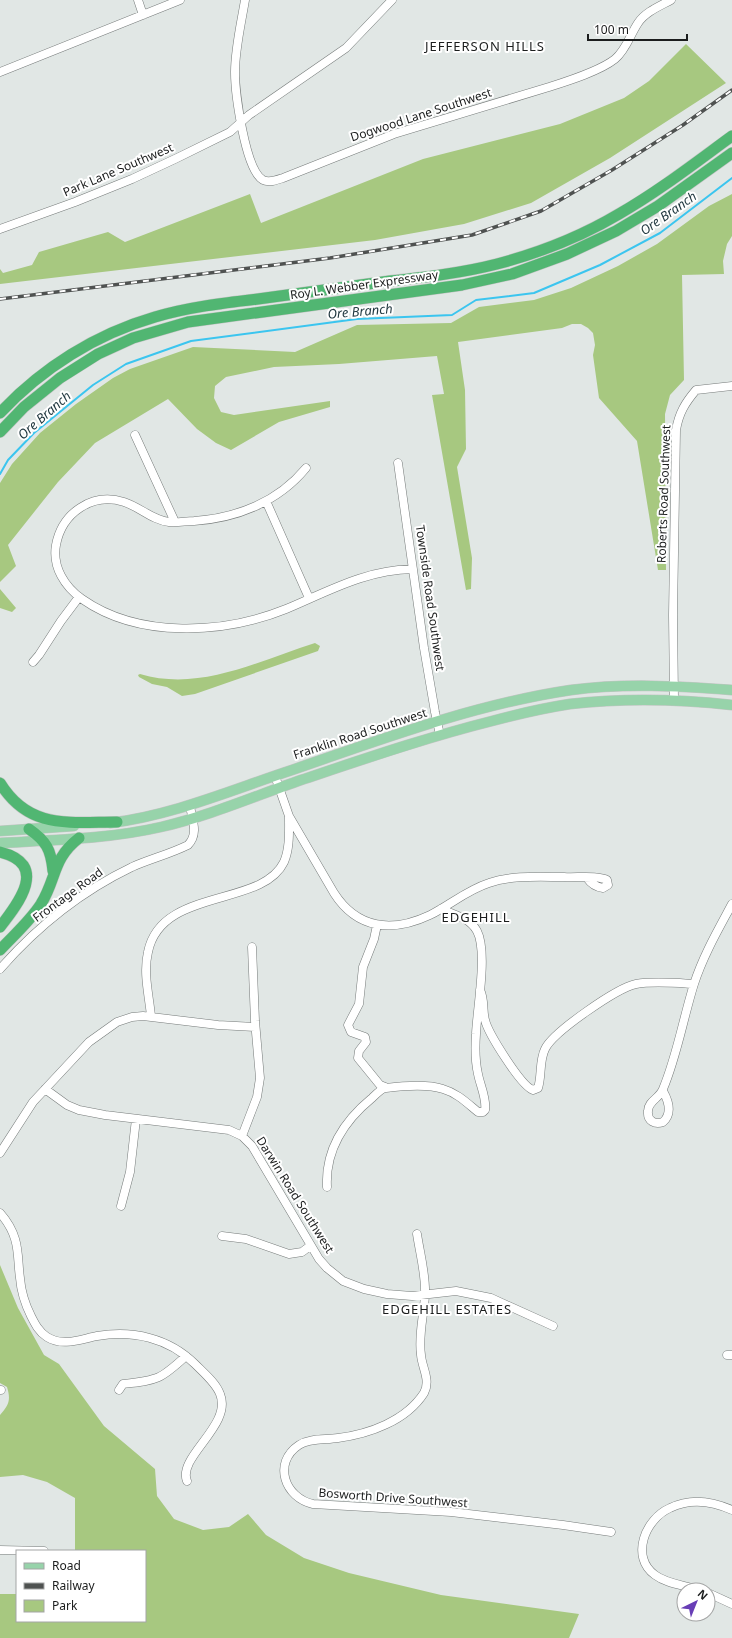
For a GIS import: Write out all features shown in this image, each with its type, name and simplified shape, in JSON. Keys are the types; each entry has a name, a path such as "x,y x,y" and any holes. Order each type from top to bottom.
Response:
{"highway":[{"name":"Roy L. Webber Expressway","path":"0,413 27,387 72,354 113,332 156,316 223,303 468,270 523,256 549,247 619,214 663,186 732,136"},
{"name":"Roy L. Webber Expressway","path":"0,432 24,407 60,378 98,354 133,338 188,322 462,285 512,274 567,254 616,231 658,206 732,153"},
{"path":"0,782 12,799 21,807 40,818 61,822 117,822"},
{"path":"29,829 44,840 51,854 54,871"},
{"path":"0,950 40,905 46,894 54,871 66,849 79,838"},
{"path":"0,852 16,858 20,862 24,867 27,880 23,895 0,927"}],"main road":[{"name":"Franklin Road Southwest","path":"0,831 117,822 148,817 190,806 437,722 507,703 571,690 610,687 674,686 732,690"},
{"name":"Franklin Road Southwest","path":"0,843 79,838 136,832 192,818 440,735 522,714 568,705 628,699 674,699 732,705"}],"street":[{"path":"138,0 143,15"},
{"path":"0,72 180,0"},
{"name":"Dogwood Lane Southwest","path":"245,0 235,64 240,123 250,158 258,176 269,181 277,180 394,134 549,88 607,64 621,53 643,17 671,0"},
{"name":"Park Lane Southwest","path":"0,230 132,179 176,160 230,132 249,115 346,48 392,0"},
{"name":"Roberts Road Southwest","path":"674,686 673,592 676,438 678,420 683,406 696,390 732,386"},
{"path":"135,435 176,522"},
{"name":"Townside Road Southwest","path":"398,463 413,569 440,735"},
{"path":"306,468 289,486 266,501 237,513 222,517 176,522 158,520 133,506 114,500 95,501 82,506 69,518 59,536 56,556 57,566 66,584 79,597 100,610 131,622 182,629 216,626 259,618 365,576 388,570 413,569"},
{"path":"266,501 309,598"},
{"path":"33,662 60,621 79,597"},
{"path":"674,686 674,699"},
{"path":"275,776 289,816 339,901 358,917 368,923 392,926 402,924 429,915 476,888 503,879 587,878"},
{"name":"Frontage Road","path":"0,969 25,942 47,923 91,890 131,868 188,845 194,836 190,806"},
{"path":"151,1016 146,960 148,950 156,933 170,918 183,911 258,884 276,873 284,862 286,855 289,816"},
{"path":"663,1091 694,984 712,942 732,904"},
{"path":"377,925 374,939 363,967 359,1004 348,1025 351,1032 365,1037 366,1042 358,1051 358,1058 380,1085 385,1087 435,1086 454,1093 480,1113 485,1110 486,1107 478,1074 476,1054 477,1020 482,963 480,942 477,931 465,919 441,909"},
{"name":"Darwin Road Southwest","path":"252,947 255,1027 259,1057 259,1088 242,1136 252,1146 310,1246 327,1268 339,1278 353,1286 387,1294 425,1296 456,1291 491,1298 553,1326"},
{"path":"480,989 484,1002 485,1020 490,1031 522,1081 533,1090 538,1088 542,1056 549,1042 598,1004 621,990 638,984 694,984"},
{"path":"0,1153 27,1110 89,1042 107,1028 127,1018 151,1016 218,1025 255,1027"},
{"path":"327,1187 329,1158 335,1140 358,1109 385,1087"},
{"path":"45,1089 73,1108 105,1115 229,1130 242,1136"},
{"path":"121,1206 130,1172 136,1119"},
{"path":"0,1213 10,1226 15,1237 18,1249 22,1290 26,1305 36,1326 47,1337 60,1342 67,1342 98,1336 132,1334 159,1340 175,1348 186,1356 217,1388 222,1402 222,1408 218,1420 189,1464 186,1476 188,1481"},
{"name":"Bosworth Drive Southwest","path":"417,1234 425,1296 420,1345 427,1383 423,1394 408,1412 393,1422 353,1436 310,1441 299,1446 288,1457 285,1468 285,1480 292,1494 299,1499 313,1504 451,1512 611,1532"},
{"path":"222,1236 246,1240 289,1254 302,1252 310,1246"},
{"path":"118,1390 123,1384 159,1378 166,1374 186,1356"},
{"path":"676,1583 662,1579 650,1571 643,1559 642,1547 645,1535 656,1518 670,1508 690,1502 708,1502 732,1510"},
{"path":"0,1550 16,1550"},
{"path":"716,1597 732,1604"}],"green space":[{"path":"686,44 726,83 610,158 531,203 464,224 375,240 0,284 0,269 3,273 32,265 39,252 108,232 125,242 250,194 261,223 423,159 560,124 624,98 649,81"},
{"path":"732,194 732,236 727,244 723,261 724,274 682,275 684,380 670,395 665,414 666,570 658,570 637,441 599,398 593,355 595,345 593,333 581,324 572,324 562,328 458,342 465,390 466,449 457,467 472,558 471,589 466,590 432,395 444,394 437,356 339,364 274,367 226,377 215,386 214,398 221,412 234,415 330,401 330,407 279,422 231,450 216,443 197,429 168,399 95,443 58,482 8,545 16,566 0,582 0,483 12,464 40,433 76,404 113,378 130,369 193,347 295,352 357,325 451,323 479,307 534,300 571,288 618,266 657,244 709,206"},
{"path":"0,589 16,608 12,612 0,608"},
{"path":"315,643 320,646 318,651 195,694 182,696 167,687 152,684 138,675 140,674 162,679 207,677 229,672"},
{"path":"0,1265 18,1308 44,1355 59,1364 104,1426 155,1469 157,1496 174,1519 203,1530 229,1527 248,1514 266,1535 304,1558 349,1573 441,1595 579,1614 569,1638 0,1638 0,1594 16,1594 16,1622 146,1622 146,1550 75,1550 75,1498 47,1482 23,1475 0,1477 0,1415 7,1405 9,1395 7,1387 0,1383"}],"waterway":[{"name":"Ore Branch","path":"0,474 8,460 34,433 93,385 126,364 191,341 357,319 452,315 476,300 534,293 600,265 660,233 732,178"}],"railway":[{"path":"0,299 330,258 472,235 541,211 612,170 683,125 732,90"}],"district":[{"name":"JEFFERSON HILLS","path":"485,46"},
{"name":"EDGEHILL","path":"476,917"},
{"name":"EDGEHILL ESTATES","path":"447,1309"}]}
